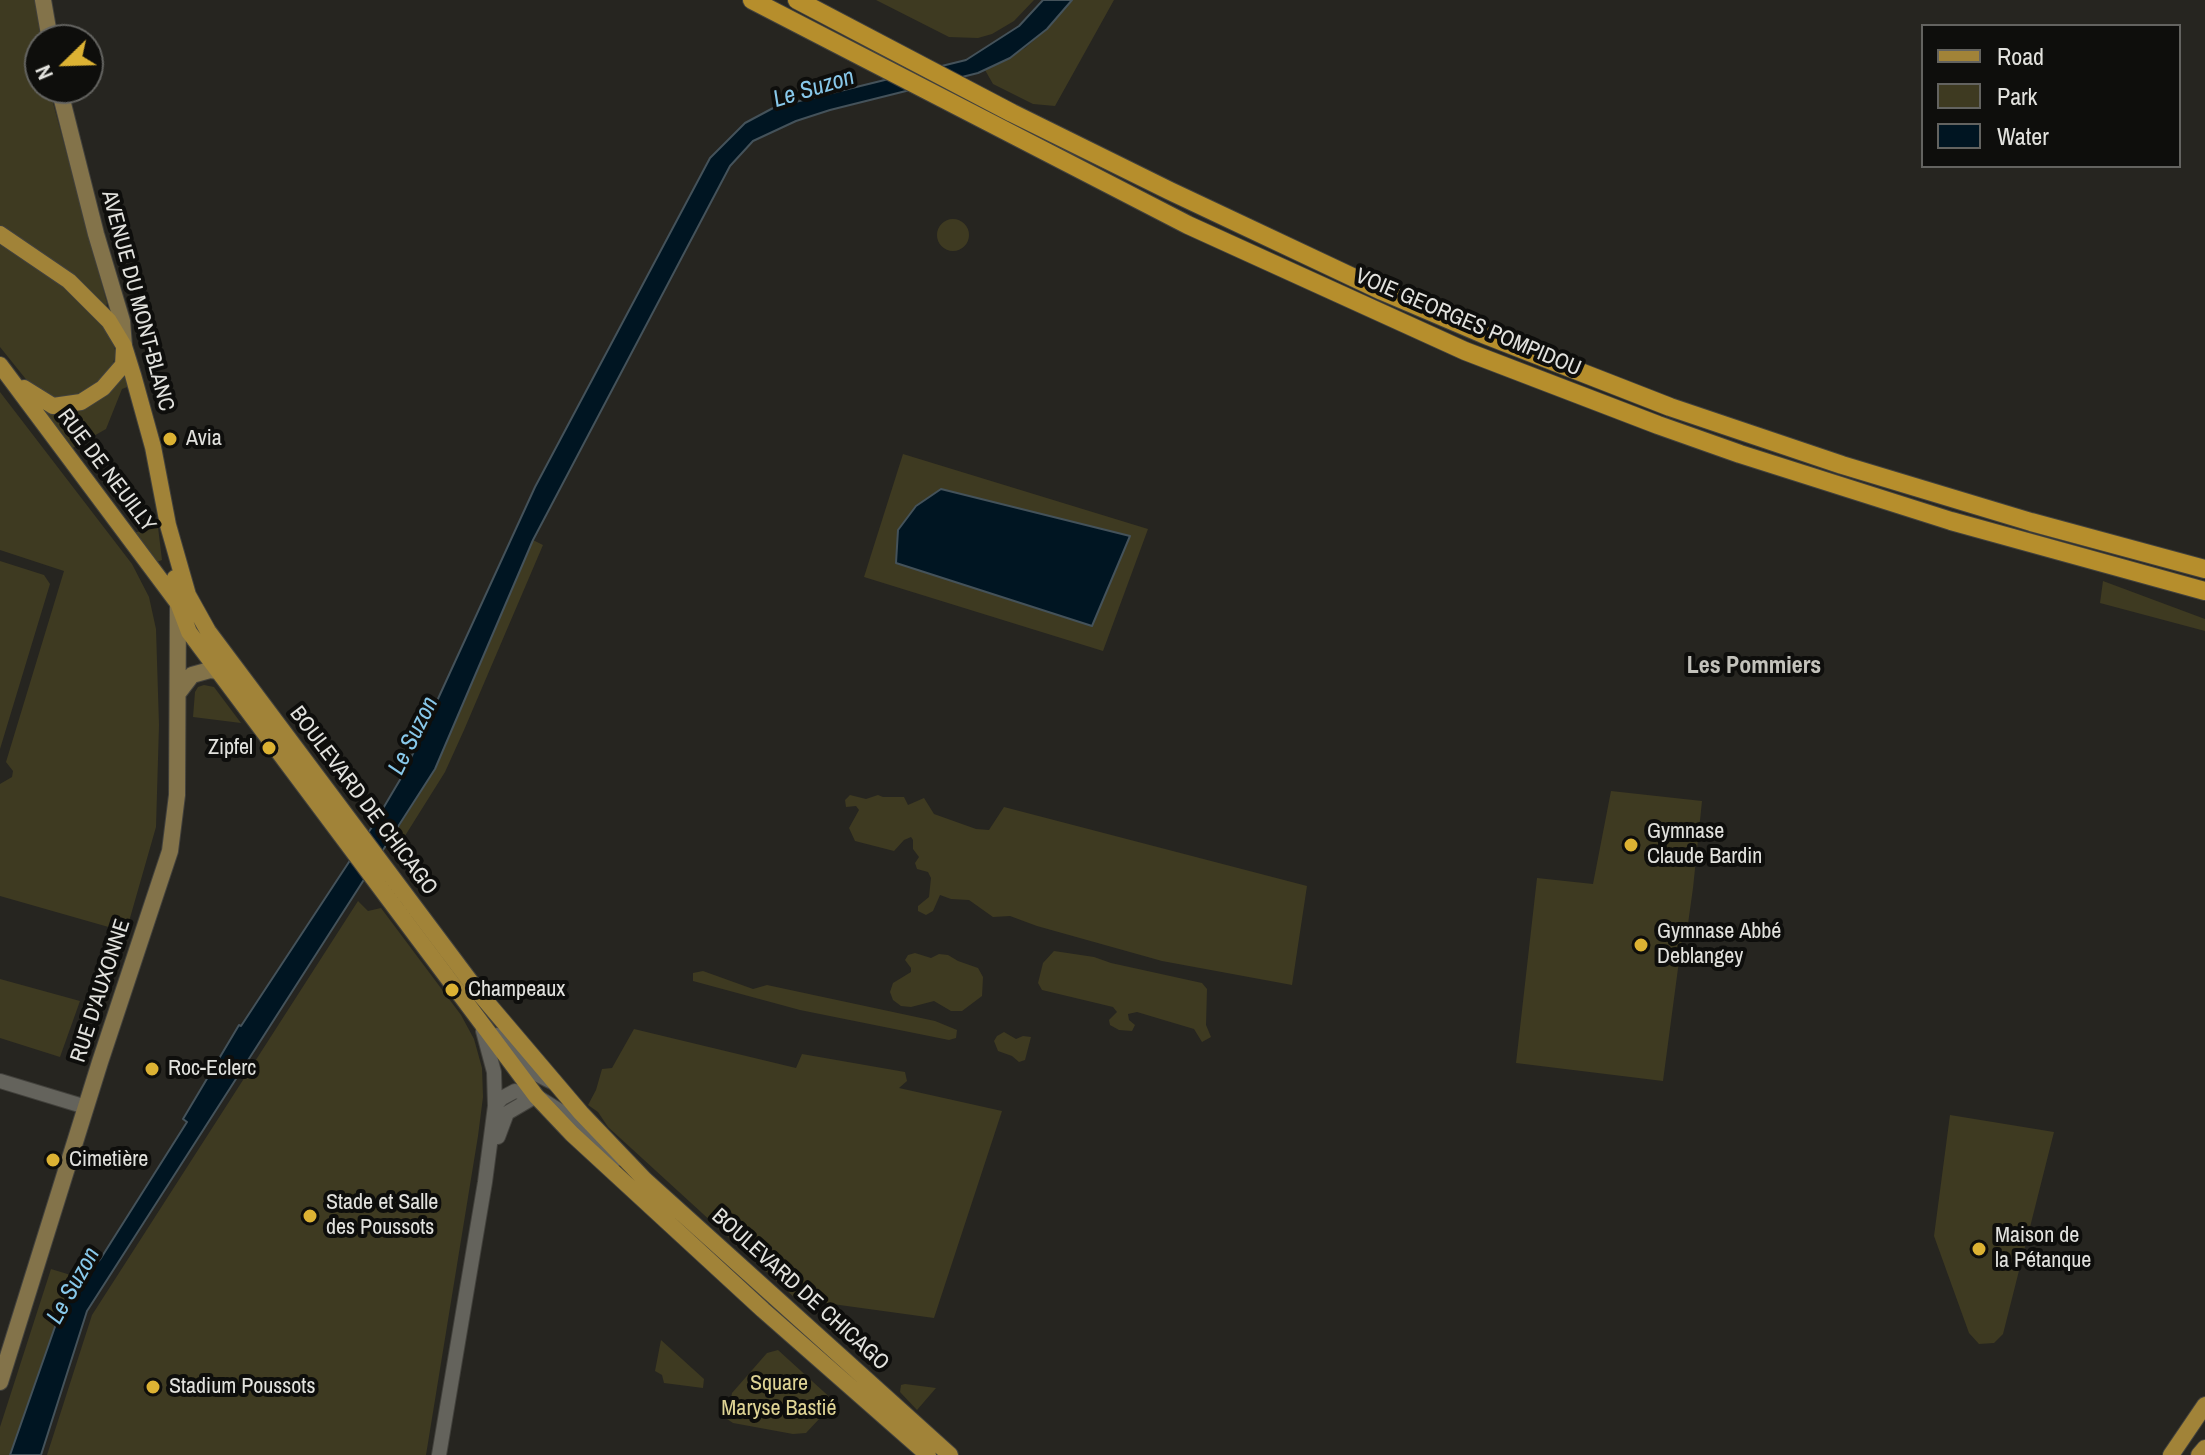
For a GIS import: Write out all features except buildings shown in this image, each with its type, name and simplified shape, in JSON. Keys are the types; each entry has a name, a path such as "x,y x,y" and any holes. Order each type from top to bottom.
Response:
{"highway":[{"name":"VOIE GEORGES POMPIDOU","path":"752,0 1188,225 1465,351 1643,420 1754,458 1951,521 2205,591"},
{"name":"VOIE GEORGES POMPIDOU","path":"797,0 1012,113 1170,191 1344,274 1483,334 1670,407 1842,465 2031,522 2205,569"}],"main road":[{"path":"43,0 47,24"},
{"name":"AVENUE DU MONT-BLANC","path":"63,104 122,321 124,346 153,447 168,525"},
{"path":"0,234 69,281 109,321 124,346 123,365 111,379 94,395 70,405 53,406 5,371"},
{"name":"RUE DE NEUILLY","path":"5,371 178,603"},
{"path":"168,525 178,603 226,667 243,678"},
{"name":"BOULEVARD DE CHICAGO","path":"168,525 188,595 208,631 355,840"},
{"name":"BOULEVARD DE CHICAGO","path":"178,603 189,632 218,671 556,1085 645,1180 950,1455"},
{"name":"RUE D'AUXONNE","path":"0,1382 170,851 177,795 178,603"},
{"path":"179,692 192,675 218,671"},
{"name":"BOULEVARD DE CHICAGO","path":"380,872 479,1019 536,1096 572,1134 763,1310 928,1455"},
{"path":"536,1096 556,1085"},
{"path":"2171,1455 2205,1405"},
{"path":"2199,1455 2205,1448"}],"street":[{"path":"479,1019 515,1052 530,1071 556,1085"},
{"path":"439,1455 495,1106 494,1072 479,1019"},
{"path":"0,1081 86,1107"},
{"path":"495,1106 515,1091 536,1096 565,1114 591,1139 645,1180"},
{"path":"485,1182 505,1116 536,1096"}],"green space":[{"path":"0,0 36,0 39,24 24,24 24,104 53,104 106,308 78,280 0,225"},
{"path":"876,0 1034,0 1014,21 978,38 949,37"},
{"path":"1072,0 1114,0 1055,106 1033,104 993,84 985,70 1025,48 1047,29"},
{"path":"953,219 965,223 969,235 965,247 953,251 941,247 937,235 941,223"},
{"path":"0,242 74,295 112,340 116,353 111,370 81,395 59,400 29,383 0,347"},
{"path":"127,375 130,386 122,389 106,429 71,449 40,406 96,399"},
{"path":"0,392 132,564 149,597 156,629 159,725 156,827 126,932 0,896 0,784 12,777 13,771 6,762 64,571 0,550"},
{"path":"903,454 1148,529 1103,651 864,577"},
{"path":"158,527 162,560 157,562 133,533"},
{"path":"533,540 543,545 464,730 445,772 393,855 387,846 435,769"},
{"path":"0,561 44,575 50,584 0,749"},
{"path":"2103,581 2205,619 2205,631 2100,603"},
{"path":"204,685 214,687 241,723 193,717 195,692"},
{"path":"1611,791 1702,801 1693,888 1687,931 1683,931 1663,1081 1516,1063 1537,878 1593,884"},
{"path":"850,795 866,799 878,795 904,797 908,805 924,798 934,814 976,829 989,830 1004,807 1307,886 1292,985 1162,961 1010,916 993,917 969,900 940,895 933,911 926,915 918,911 918,906 929,897 931,878 928,872 917,869 915,863 919,857 913,849 913,840 911,837 904,840 894,851 855,841 849,828 859,810 856,806 846,807 845,800"},
{"name":"Stade et Salle des Poussots","path":"358,901 368,911 381,908 461,1015 474,1039 482,1068 483,1097 478,1136 426,1455 47,1455 92,1315"},
{"path":"1054,951 1094,957 1202,983 1207,989 1206,1025 1211,1037 1202,1042 1194,1029 1137,1012 1128,1014 1135,1025 1132,1031 1119,1030 1110,1025 1109,1020 1117,1012 1113,1007 1042,990 1038,983 1043,963"},
{"path":"915,953 931,958 939,954 948,955 978,968 983,977 982,996 962,1011 951,1011 934,1001 911,1007 901,1006 893,1000 890,992 893,983 911,972 905,960"},
{"path":"703,971 753,989 767,985 935,1021 957,1030 956,1038 949,1040 800,1010 693,981 693,973"},
{"path":"0,979 80,1001 60,1057 0,1038"},
{"path":"634,1029 796,1068 802,1054 905,1072 907,1081 899,1088 1002,1111 934,1318 796,1299 608,1127 598,1112 588,1105 602,1069 612,1068"},
{"path":"1004,1032 1016,1039 1031,1037 1025,1060 1019,1062 998,1051 994,1041"},
{"path":"1950,1115 2054,1132 2003,1334 1994,1343 1979,1344 1969,1333 1934,1236"},
{"path":"51,1269 84,1279 63,1305 10,1455 0,1455 0,1427"},
{"path":"661,1340 704,1379 703,1388 664,1383 662,1375 655,1371"},
{"name":"Square Maryse Bastié","path":"778,1350 835,1402 806,1433 793,1434 733,1423 727,1419 732,1393 767,1353"},
{"path":"901,1385 936,1388 917,1410 900,1392"}],"water":[{"name":"Le Suzon","path":"1043,0 1072,0 1047,29 1010,58 978,73 796,121 753,141 730,166 533,540 435,769 87,1311 41,1455 10,1455 63,1304 101,1258 187,1122 183,1119 239,1025 372,827 404,773 535,487 710,158 745,123 775,107 966,60 1019,26"},
{"path":"941,489 1130,536 1092,626 896,563 898,530 916,506"}],"place":[{"name":"Avia","path":"170,439"},
{"name":"Zipfel","path":"269,748"},
{"name":"Gymnase Claude Bardin","path":"1631,845"},
{"name":"Gymnase Abbé Deblangey","path":"1641,945"},
{"name":"Champeaux","path":"452,990"},
{"name":"Roc-Eclerc","path":"152,1069"},
{"name":"Cimetière","path":"53,1160"},
{"name":"Stade et Salle des Poussots","path":"310,1216"},
{"name":"Maison de la Pétanque","path":"1979,1249"},
{"name":"Stadium Poussots","path":"153,1387"}],"district":[{"name":"Les Pommiers","path":"1754,667"}]}
